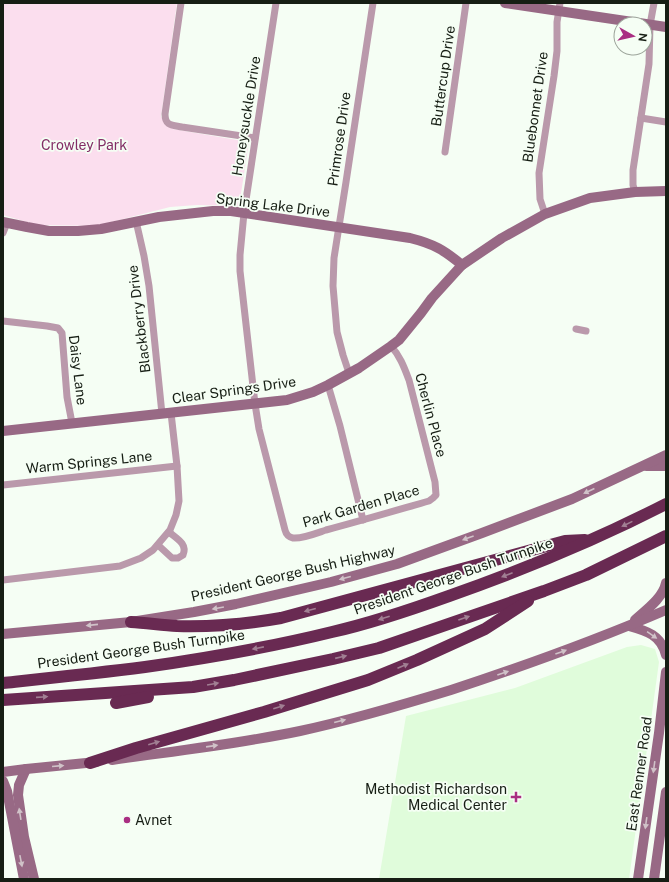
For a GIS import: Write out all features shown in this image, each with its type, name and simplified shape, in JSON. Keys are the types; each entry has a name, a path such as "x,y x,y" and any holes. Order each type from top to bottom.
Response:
{"highway":[{"name":"President George Bush Turnpike","path":"3,683 185,661 334,632 380,619 479,586 592,540 664,505"},
{"path":"116,703 249,677 379,648 586,575 661,538"},
{"path":"131,622 176,626 205,626 281,618 564,541 592,540"},
{"path":"90,763 368,680 417,660 485,629 544,591"},
{"path":"3,700 193,687"}],"main road":[{"path":"505,3 559,7 613,18"},
{"path":"653,25 666,27"},
{"name":"Clear Springs Drive","path":"3,431 287,400 313,392 359,368 399,340 432,298 462,265 502,238 545,214 590,198 635,192 666,190"},
{"name":"Spring Lake Drive","path":"5,222 49,231 78,231 100,229 159,217 213,211 244,213 410,238 437,247 462,265"},
{"name":"President George Bush Highway","path":"3,634 131,622 236,604 331,582 397,564 572,499 666,455"},
{"path":"645,466 666,466"},
{"path":"629,626 658,599 666,583"},
{"path":"3,772 90,763 234,743 300,731 423,699 501,674 583,644 666,610"},
{"path":"629,626 645,630 654,636 660,641 666,655"},
{"name":"East Renner Road","path":"638,879 662,734 666,672"},
{"path":"24,879 22,842 24,837 18,795 19,785 26,769"},
{"path":"3,781 34,879"},
{"name":"East Renner Road","path":"654,879 666,792"},
{"path":"643,845 648,860 656,864"}],"street":[{"path":"181,3 165,114 167,123 182,128 256,138"},
{"name":"Honeysuckle Drive","path":"276,3 244,213 240,270 259,429 285,530 287,535 290,537"},
{"name":"Primrose Drive","path":"350,373 337,332 333,286 334,258 373,3"},
{"name":"Buttercup Drive","path":"445,152 466,3"},
{"path":"652,16 654,3"},
{"name":"Bluebonnet Drive","path":"545,214 540,199 539,173 554,76 559,7"},
{"path":"635,192 633,185 634,170 649,56"},
{"path":"641,118 666,122"},
{"path":"3,233 5,222"},
{"name":"Blackberry Drive","path":"3,580 120,566 142,558 153,550 169,532 176,515 179,501 177,466 166,413 144,256 136,222"},
{"name":"Daisy Lane","path":"3,321 58,328 62,333 67,398 72,424"},
{"path":"576,329 586,331"},
{"name":"Cherlin Place","path":"391,346 398,354 406,370 435,482 436,495"},
{"path":"328,385 340,426 363,520"},
{"name":"Warm Springs Lane","path":"3,485 177,466"},
{"name":"Park Garden Place","path":"290,537 294,538 306,536 363,520 429,501 436,495"},
{"path":"158,545 172,558 178,558 182,555 184,550 182,543 169,532"}],"shaded area":[{"name":"Methodist Richardson Medical Center","path":"641,645 655,649 659,662 629,879 379,879 406,716 515,688 627,647"}],"green space":[{"name":"Crowley Park","path":"3,3 177,3 161,117 173,129 249,142 239,206 197,205 170,207 96,226 37,225 3,215"}],"place":[{"name":"Methodist Richardson Medical Center","path":"516,797"},
{"name":"Avnet","path":"127,820"}]}
